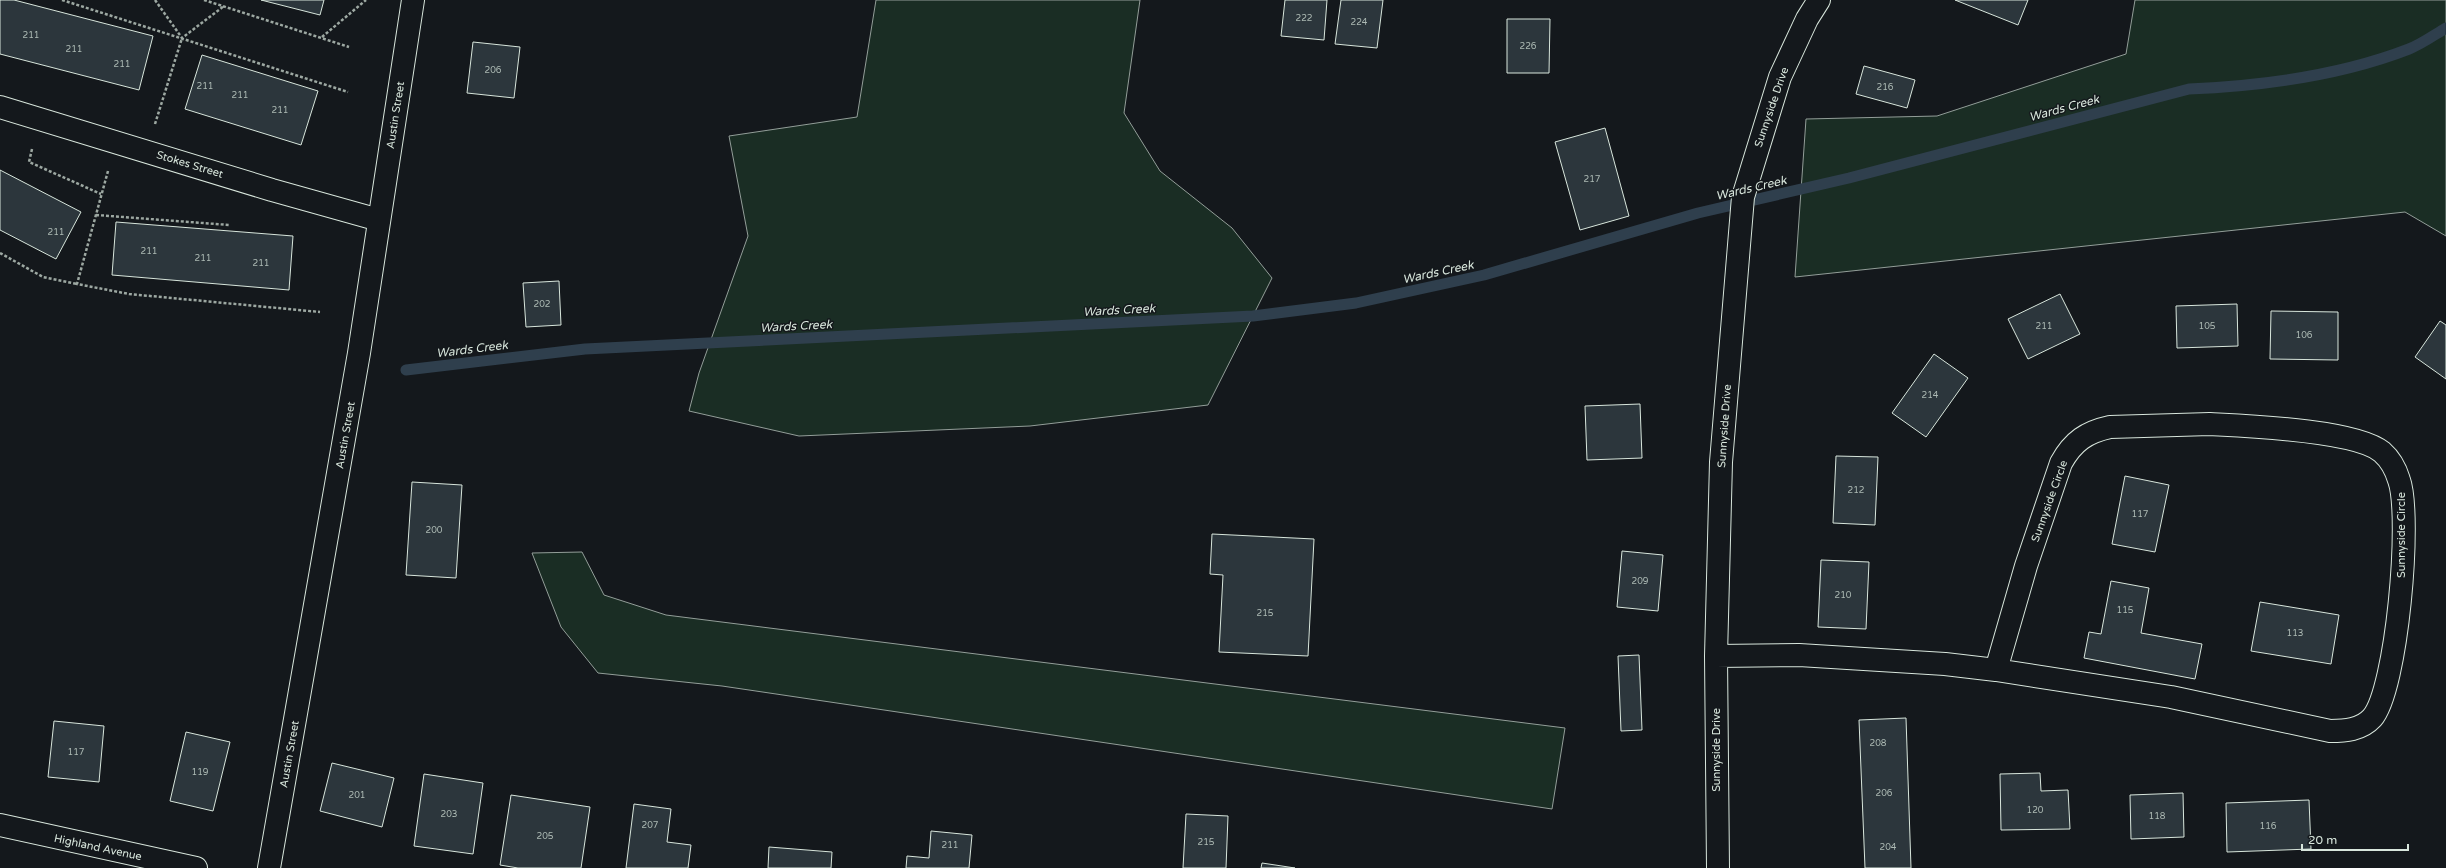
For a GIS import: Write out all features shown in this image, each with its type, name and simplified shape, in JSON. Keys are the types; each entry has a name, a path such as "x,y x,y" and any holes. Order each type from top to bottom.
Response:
{"street":[{"name":"Austin Street","path":"269,868 358,361 412,0"},
{"name":"Sunnyside Drive","path":"1718,868 1716,656 1721,462 1738,240 1743,197 1780,77 1807,19 1818,0"},
{"name":"Stokes Street","path":"0,107 272,190 380,220"},
{"name":"Sunnyside Circle","path":"1716,656 1799,655 1945,664 1996,670 2171,698 2330,731 2345,731 2359,727 2371,719 2380,707 2392,655 2399,602 2403,550 2402,497 2400,481 2393,466 2382,452 2369,443 2286,429 2210,424 2110,427 2095,430 2080,438 2069,449 2061,463 2026,566 1996,670"},
{"name":"Highland Avenue","path":"0,825 196,868"}],"path":[{"path":"62,0 348,92"},
{"path":"155,0 182,38"},
{"path":"204,0 349,47"},
{"path":"322,38 366,0"},
{"path":"147,151 182,38 224,6"},
{"path":"38,119 29,162 102,194"},
{"path":"77,284 116,142"},
{"path":"96,215 229,225"},
{"path":"0,253 44,277 129,294 320,312"}],"green space":[{"path":"876,0 1140,0 1124,113 1160,171 1232,228 1272,278 1208,405 1030,426 799,436 689,411 699,373 748,236 729,136 857,117"},
{"path":"2135,0 2446,0 2446,236 2405,212 1795,277 1806,119 1937,116 2126,54"},
{"path":"582,552 604,595 666,615 1565,728 1552,809 722,686 598,673 561,627 532,553"}],"building":[{"path":"0,0 14,0 153,36 139,90 0,54"},
{"path":"261,0 324,0 320,15"},
{"path":"1285,0 1327,0 1324,40 1281,36"},
{"path":"1341,0 1383,0 1377,48 1335,44"},
{"path":"1955,0 2028,0 2018,25"},
{"path":"1507,19 1550,19 1549,73 1507,73"},
{"path":"473,42 520,47 514,98 467,93"},
{"path":"202,55 318,91 301,145 185,109"},
{"path":"1864,66 1915,80 1907,108 1856,94"},
{"path":"1605,128 1629,216 1580,230 1555,142"},
{"path":"0,170 81,212 56,259 0,230"},
{"path":"116,222 293,236 289,290 112,275"},
{"path":"559,281 561,325 526,327 523,283"},
{"path":"2060,294 2080,334 2028,359 2008,319"},
{"path":"2237,304 2238,346 2177,348 2176,306"},
{"path":"2271,311 2338,312 2338,360 2270,359"},
{"path":"2440,321 2446,325 2446,379 2415,357"},
{"path":"1934,354 1968,378 1926,437 1892,413"},
{"path":"1640,404 1642,458 1587,460 1585,406"},
{"path":"1836,456 1878,457 1875,525 1833,523"},
{"path":"2125,476 2169,485 2155,552 2112,544"},
{"path":"412,482 462,485 456,578 406,575"},
{"path":"1212,534 1314,539 1308,656 1219,652 1223,575 1210,574"},
{"path":"1622,551 1663,555 1658,611 1617,607"},
{"path":"1821,560 1869,562 1866,629 1818,627"},
{"path":"2111,581 2149,588 2141,633 2202,644 2195,679 2084,658 2089,632 2101,634"},
{"path":"2260,602 2339,615 2331,664 2251,651"},
{"path":"1639,655 1642,730 1621,731 1618,656"},
{"path":"1906,718 1911,868 1865,868 1859,720"},
{"path":"54,721 104,726 99,782 48,777"},
{"path":"186,732 230,742 213,811 170,801"},
{"path":"332,763 394,778 382,827 320,811"},
{"path":"2040,773 2041,791 2068,790 2070,829 2001,830 2000,774"},
{"path":"424,774 483,783 473,854 414,846"},
{"path":"2183,793 2184,837 2131,839 2130,795"},
{"path":"511,795 590,807 581,868 518,868 500,865"},
{"path":"2309,800 2311,849 2227,852 2226,803"},
{"path":"634,804 671,809 667,842 691,845 688,868 626,868"},
{"path":"1186,814 1228,816 1226,868 1183,868"},
{"path":"931,831 972,835 969,868 906,868 907,856 929,858"},
{"path":"769,847 832,852 831,868 768,868"},
{"path":"1262,863 1295,868 1261,868"}],"waterway":[{"name":"Wards Creek","path":"406,370 585,349 1253,316 1356,303 1484,275 1698,213 1849,178 2189,89 2272,82 2300,78 2356,66 2409,49 2446,28"}]}
